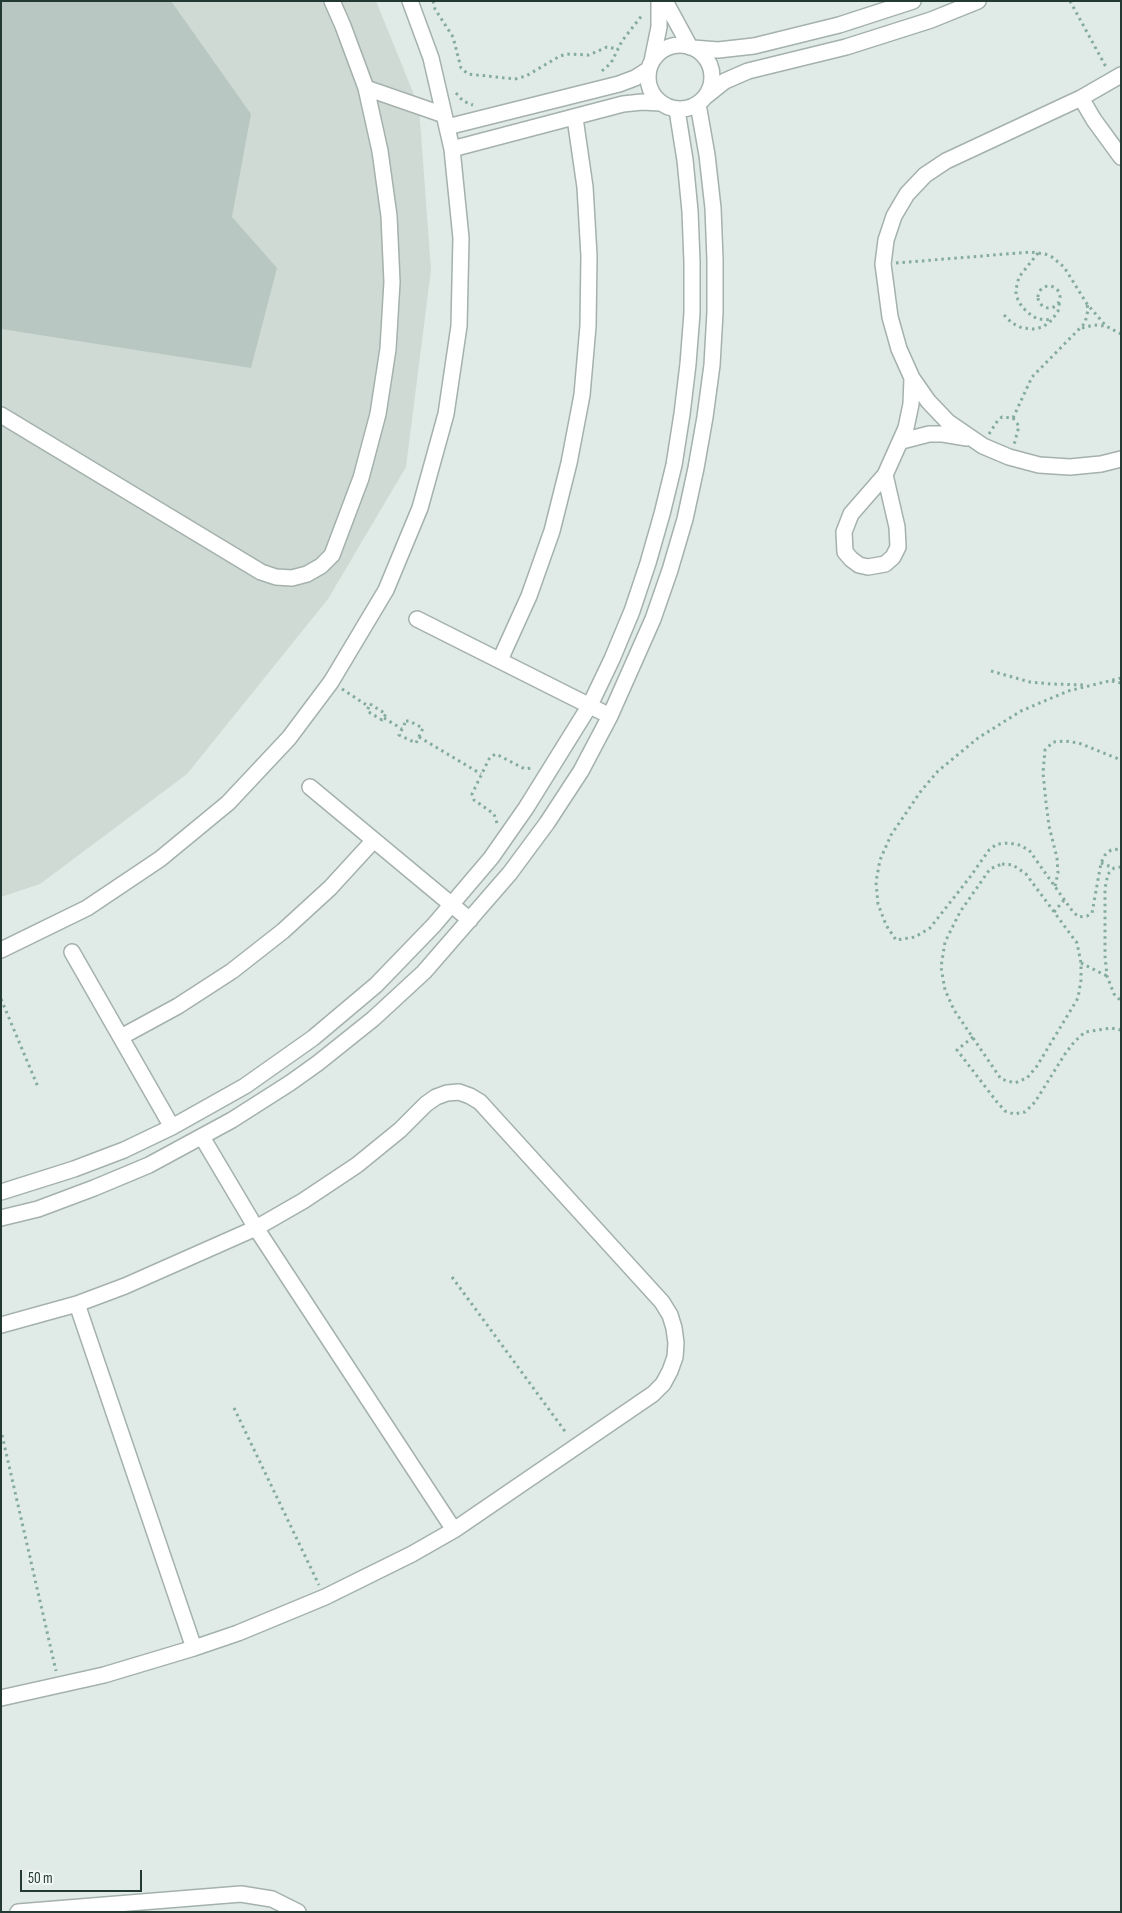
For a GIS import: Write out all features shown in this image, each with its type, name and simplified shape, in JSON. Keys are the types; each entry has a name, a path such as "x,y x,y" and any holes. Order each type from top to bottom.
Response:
{"street":[{"path":"1,414 261,572 276,577 292,578 307,574 321,566 332,555 361,478 378,414 388,348 392,282 389,216 380,151 366,88 344,26 332,1"},
{"path":"1,950 87,908 160,859 228,803 289,738 331,682 386,590 420,508 446,414 459,326 461,238 452,150 431,58 410,1"},
{"path":"659,1 659,27 648,81 652,93 660,103"},
{"path":"1,1218 38,1209 94,1188 149,1165 202,1138 290,1083 346,1041 417,978 470,920 510,873 547,823 580,771 610,716 653,619 670,570 689,502 706,417 712,365 715,260 702,100 710,88 711,70 701,54 692,48 665,1"},
{"path":"366,88 446,122 619,84 635,78 650,66 658,54 668,48 679,46 718,50 754,46 839,25 913,1"},
{"path":"452,150 632,102 660,103 677,110 688,109 725,81 748,71 846,47 931,20 978,1"},
{"path":"977,442 942,415 928,401 912,378 899,349 890,317 883,264 886,240 894,216 908,194 925,176 946,161 1081,98 1117,77"},
{"path":"1081,98 1094,120 1121,157"},
{"path":"1,1192 74,1169 124,1150 172,1127 245,1086 313,1038 376,985 406,956 491,858 526,808 590,705 628,619 648,563 666,498 682,414 692,313 690,211 677,110"},
{"path":"500,660 529,596 552,531 569,464 582,395 588,326 590,256 585,187 575,118"},
{"path":"886,475 897,527 898,547 893,557 886,564 868,567 859,565 845,552 844,532 851,514 886,475 902,440 910,410 912,378"},
{"path":"902,440 929,434 943,434 977,442 1009,457 1039,465 1070,467 1101,464 1121,459"},
{"path":"416,618 610,716"},
{"path":"310,787 470,920"},
{"path":"121,1037 178,1006 239,965 283,931 330,888 374,840"},
{"path":"72,952 172,1127"},
{"path":"1,1326 77,1304 166,1269 256,1228 303,1201 357,1165 400,1130 436,1096 447,1092 459,1092 480,1102 662,1302 670,1314 676,1343 675,1357 670,1371 653,1394 454,1530 377,1571 325,1597 273,1619 194,1648 122,1670 1,1698"},
{"path":"202,1138 256,1228 454,1530"},
{"path":"77,1304 194,1648"},
{"path":"18,1912 241,1894 257,1895 272,1899 298,1912"}],"path":[{"path":"433,1 435,9 453,37 461,68 468,74 514,78 526,76 560,56 567,54 589,55 607,47 618,49"},
{"path":"1070,1 1117,77"},
{"path":"600,73 611,63 618,49 644,11"},
{"path":"437,84 450,83 458,96 470,104 476,105"},
{"path":"1038,252 1019,277 1016,296 1022,307 1032,316 1038,319 1052,320"},
{"path":"883,264 1038,252 1052,257 1059,262 1087,304 1106,326 1121,334"},
{"path":"1004,316 1012,324 1022,328 1033,329 1043,326 1052,320 1058,311 1060,300 1060,294 1057,288 1051,285 1045,286 1040,291 1038,297 1040,303 1045,307 1057,306 1060,300"},
{"path":"1013,418 1032,377 1081,328 1087,317 1087,304"},
{"path":"1081,328 1094,325 1106,326"},
{"path":"977,442 1002,417 1008,416 1013,418 1019,426 1019,432 1009,457"},
{"path":"991,672 1030,682 1092,685"},
{"path":"1121,678 1068,691 1021,711 978,738 952,760 920,791 891,835 880,860 876,882 878,904 886,925 896,940 915,937 930,928 989,850 996,844 1009,843 1019,844 1029,850 1064,900 1079,917 1087,916 1092,913 1101,863 1105,855 1111,850 1121,848"},
{"path":"1112,680 1121,683"},
{"path":"331,682 368,706"},
{"path":"368,706 371,703 386,714 384,718"},
{"path":"368,706 366,711 382,720 384,718 402,729"},
{"path":"406,721 423,728 420,737 414,743 399,735 406,721"},
{"path":"420,737 481,774"},
{"path":"1055,887 1058,873 1057,858 1049,826 1043,773 1046,750 1053,742 1065,741 1079,743 1121,760"},
{"path":"494,829 497,826 497,818 474,800 472,794 490,757 496,754 525,769 530,769 536,763"},
{"path":"1101,863 1114,868 1121,867"},
{"path":"1002,864 1013,865 1026,874 1077,943 1081,962 1078,998 1037,1066 1027,1078 1015,1083 1001,1079 954,1010 945,990 941,967 945,942 960,912 990,869 1002,864"},
{"path":"1114,868 1108,874 1105,888 1105,956 1107,976 1114,994 1121,1001"},
{"path":"1054,912 1064,900"},
{"path":"1081,962 1107,976"},
{"path":"1,999 38,1087"},
{"path":"973,1037 957,1050 996,1102 1005,1111 1014,1114 1025,1112 1035,1102 1065,1054 1085,1032 1111,1028 1121,1030"},
{"path":"452,1277 576,1446"},
{"path":"234,1408 325,1597"},
{"path":"2,1435 59,1686"}],"shaded area":[{"path":"1,1 376,1 419,107 431,270 406,467 328,599 187,774 40,884 1,897"}],"building":[{"path":"1,1 171,1 251,114 232,217 277,268 251,368 1,329"}]}
